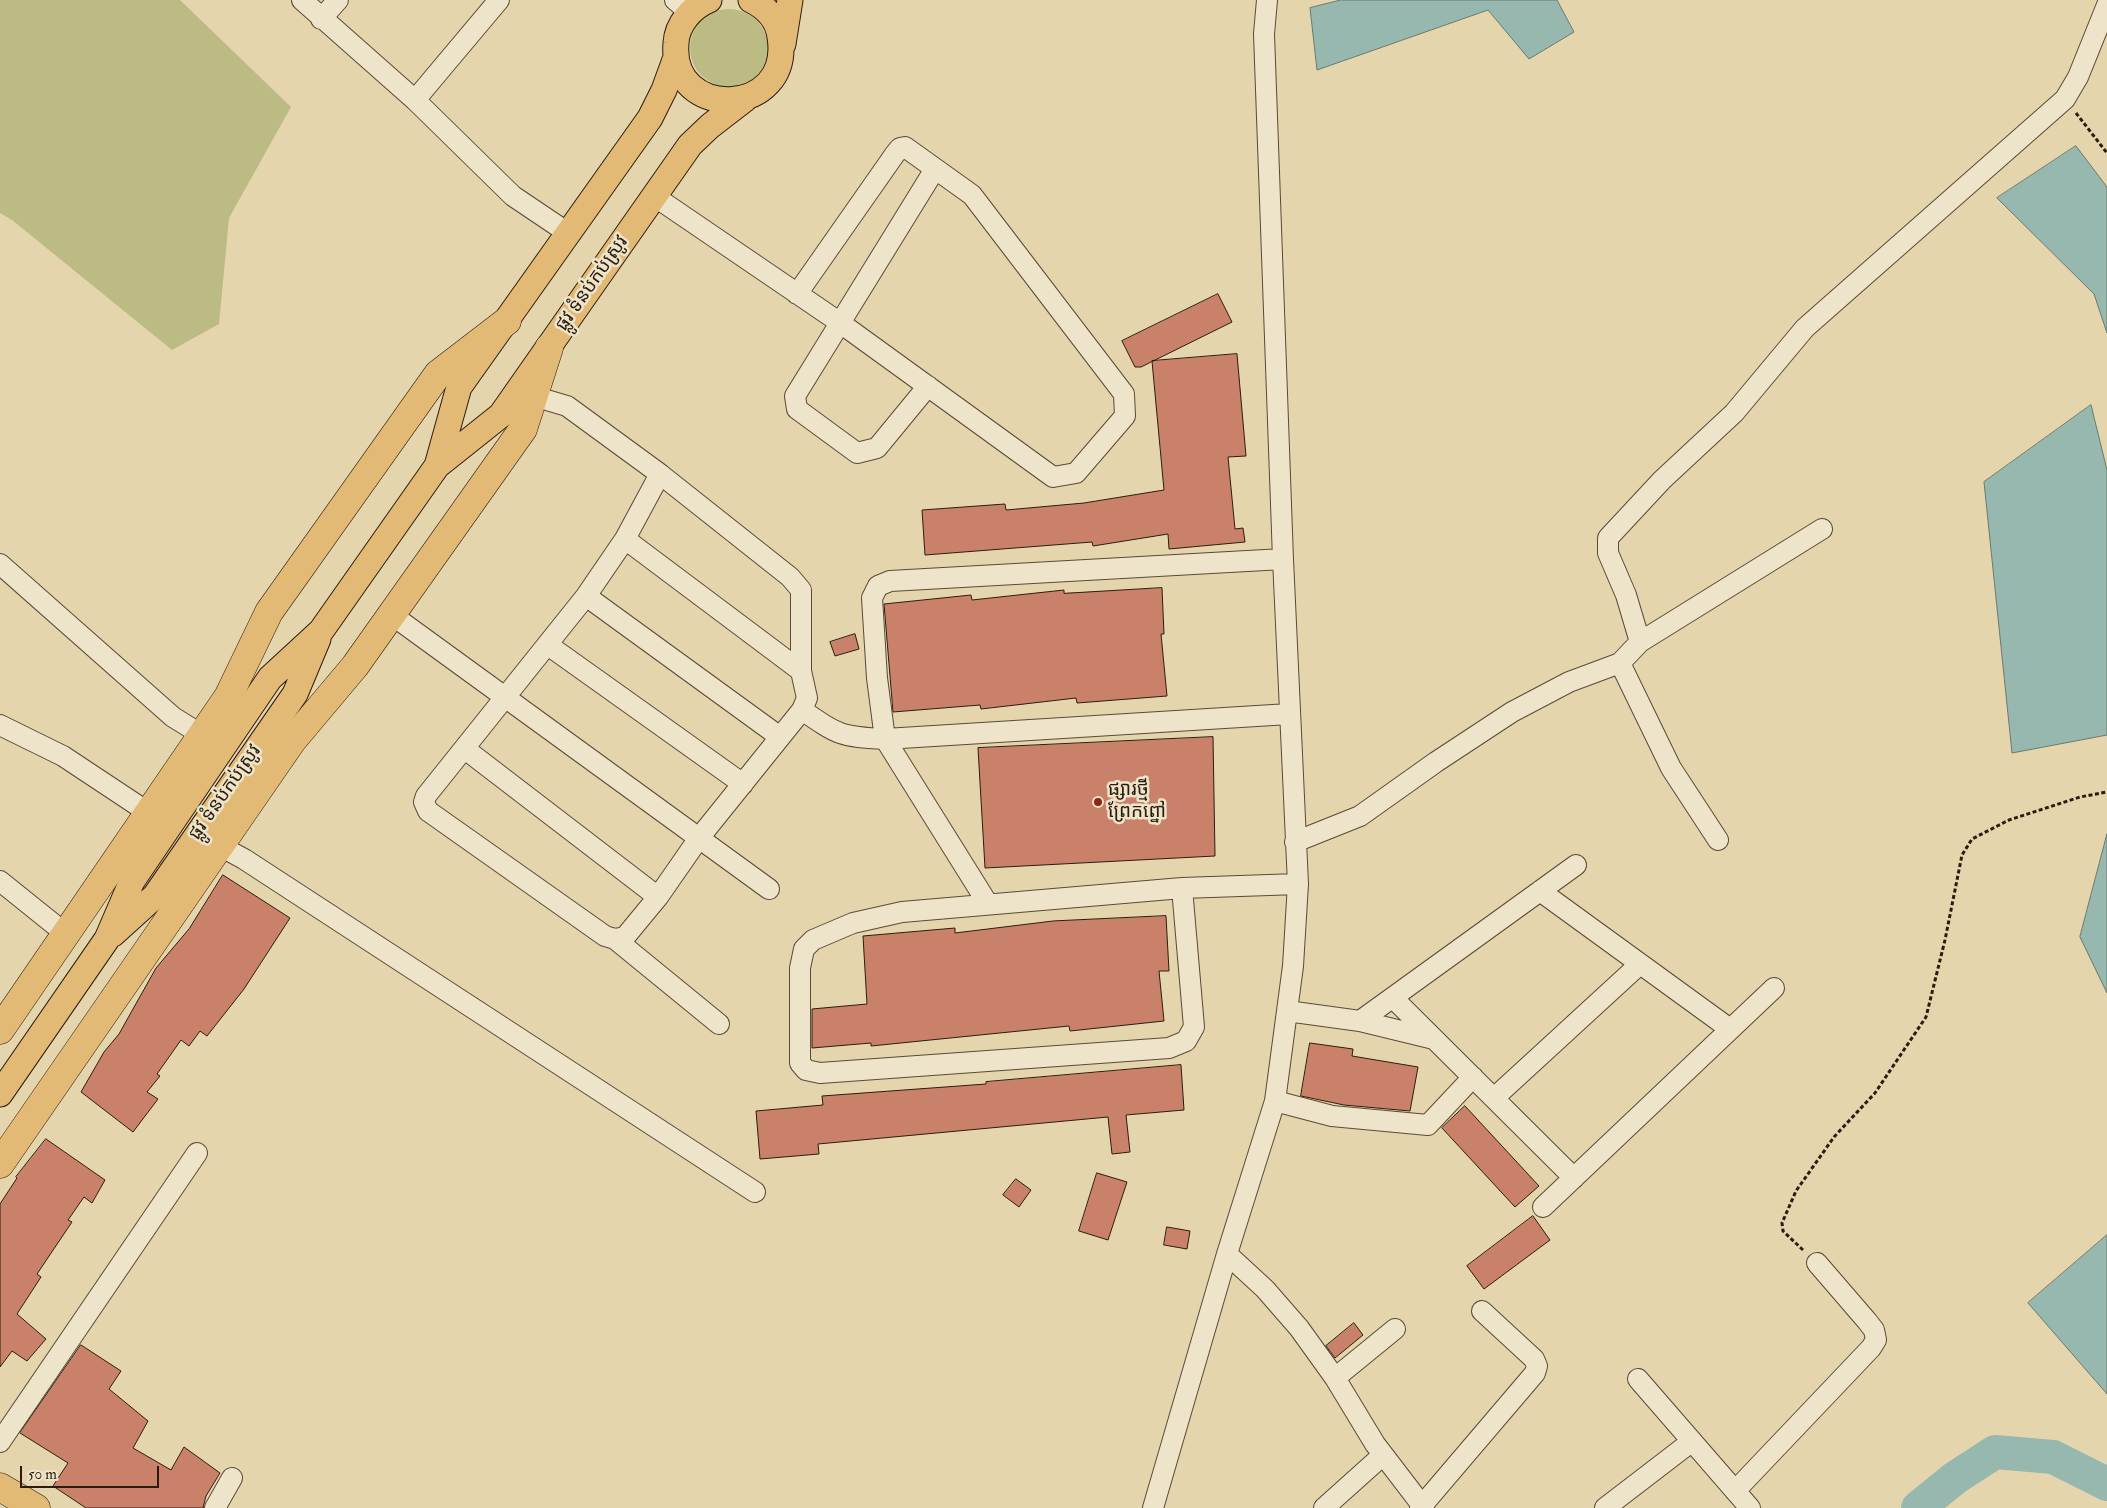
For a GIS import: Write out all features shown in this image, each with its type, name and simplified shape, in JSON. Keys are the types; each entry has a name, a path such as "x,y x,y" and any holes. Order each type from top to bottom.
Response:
{"highway":[{"path":"0,1030 228,697 269,612 438,374 507,321"},
{"path":"0,1164 292,740 355,666 523,429 549,348"},
{"path":"0,1487 36,1508"}],"main road":[{"path":"752,0 764,8 774,20 780,32 782,49"},
{"path":"782,49 790,0"},
{"path":"691,4 679,29 676,42 676,56 686,81 696,90 720,100 745,99"},
{"name":"ផ្លូវ ទំនប់កប់ស្រូវ","path":"0,1094 107,939 155,896 161,888 295,694 321,631 437,466 501,414 690,145 710,126 768,84 776,72 782,49"},
{"name":"ផ្លូវ ទំនប់កប់ស្រូវ","path":"437,466 459,387 650,118 664,90 676,56"}],"street":[{"path":"302,0 321,19 415,100 513,196 568,233"},
{"path":"321,19 338,0"},
{"path":"415,100 499,0"},
{"path":"1152,1508 1227,1254 1275,1101 1293,966 1298,884 1282,560 1264,34 1267,0"},
{"path":"1640,642 1626,595 1608,553 1608,538 1662,480 1734,413 1805,328 2065,99 2078,77 2107,5"},
{"path":"654,196 797,294 839,322 1053,477 1076,473 1125,416 1124,394 972,195 905,147 900,148 797,294"},
{"path":"928,386 877,448 857,453 798,409 795,396 935,169"},
{"path":"533,396 567,406 660,474 790,577 801,590 802,671 808,698 802,710 699,838 658,897 626,937 615,939"},
{"path":"660,474 625,539 586,596 426,796 424,802 428,812 605,936 615,939 719,1024"},
{"path":"1296,842 1360,816 1436,762 1512,712 1569,682 1620,663 1640,642 1822,529"},
{"path":"625,539 802,671"},
{"path":"988,904 885,738 877,678 872,598 878,586 890,581 1282,560"},
{"path":"0,564 173,717 202,735"},
{"path":"586,596 780,737"},
{"path":"392,614 769,889"},
{"path":"548,645 743,784"},
{"path":"1620,663 1671,768 1718,840"},
{"path":"802,710 832,731 850,738 885,738 1289,714"},
{"path":"0,725 63,756 149,813"},
{"path":"465,749 658,897"},
{"path":"220,846 755,1192"},
{"path":"1360,1021 1576,865"},
{"path":"0,881 66,934"},
{"path":"1182,888 1194,1026 1186,1041 1169,1048 820,1073 806,1070 800,1063 800,968 804,949 813,940 853,923 902,912 988,904 1182,888 1298,884"},
{"path":"1540,891 1730,1030"},
{"path":"1494,1098 1640,964"},
{"path":"1543,1207 1774,988"},
{"path":"1393,998 1574,1178"},
{"path":"1287,1011 1360,1021 1434,1039"},
{"path":"1275,1101 1332,1116 1428,1125 1473,1077"},
{"path":"0,1442 197,1153"},
{"path":"1227,1254 1265,1289 1299,1328 1335,1378 1383,1455 1422,1507 1535,1373 1537,1366 1534,1359 1482,1311"},
{"path":"1735,1491 1876,1340 1874,1330 1817,1263"},
{"path":"1335,1378 1395,1328"},
{"path":"1638,1379 1690,1442 1699,1447 1750,1508"},
{"path":"1605,1508 1690,1442"},
{"path":"1324,1508 1383,1455"},
{"path":"215,1508 232,1478"}],"path":[{"path":"2065,99 2107,153"},
{"path":"1817,1263 1783,1231 1782,1223 1796,1191 1834,1136 1875,1092 1926,1017 1945,940 1962,855 1972,839 2009,820 2080,797 2107,792"}],"shaded area":[{"path":"0,0 180,0 291,107 229,218 219,324 172,350 12,220 0,213"},
{"path":"729,9 744,12 761,26 765,33 768,48 765,63 751,80 744,84 729,87 714,84 697,70 693,63 690,48 693,33 707,16 714,12"}],"water":[{"path":"1341,0 1557,0 1574,32 1529,59 1488,10 1317,70 1310,8"},
{"path":"2076,146 2107,187 2107,333 2094,294 1997,198"},
{"path":"2091,405 2107,470 2107,735 2012,753 1984,482"},
{"path":"2107,834 2107,993 2080,937"},
{"path":"2107,1235 2107,1394 2028,1303"}],"building":[{"path":"1218,294 1232,322 1141,367 1135,367 1122,341"},
{"path":"1237,354 1246,456 1228,457 1235,529 1243,528 1245,542 1169,549 1168,534 1093,546 1092,542 925,555 922,510 1005,504 1006,510 1084,503 1164,490 1152,361"},
{"path":"1162,588 1164,634 1161,634 1167,696 1077,703 1076,698 981,709 980,705 893,712 884,604 971,595 972,600 1064,590 1064,593"},
{"path":"855,634 859,649 835,656 830,642"},
{"name":"ផ្សារថ្មី ព្រែកព្នៅ","path":"1213,737 1215,856 985,868 978,748"},
{"path":"223,875 290,918 244,989 207,1036 200,1031 189,1046 181,1040 157,1074 160,1076 147,1092 158,1099 133,1132 81,1092 104,1052 119,1034 156,968 189,929"},
{"path":"1166,916 1169,971 1159,971 1164,1021 1070,1031 1069,1026 871,1046 871,1043 812,1048 812,1009 867,1004 863,936 955,928 955,933 1053,921"},
{"path":"1310,1043 1353,1049 1352,1056 1418,1067 1410,1111 1344,1105 1301,1096"},
{"path":"1181,1065 1184,1110 1126,1115 1130,1152 1112,1154 1108,1117 818,1144 819,1154 760,1159 756,1111 823,1105 822,1096 986,1084 986,1082"},
{"path":"1465,1106 1539,1186 1515,1207 1442,1128"},
{"path":"46,1139 105,1180 92,1203 84,1197 68,1220 72,1222 37,1274 41,1277 17,1314 46,1339 27,1361 12,1351 0,1367 0,1204 16,1177"},
{"path":"1097,1173 1127,1182 1108,1240 1079,1231"},
{"path":"1016,1179 1031,1190 1019,1207 1003,1195"},
{"path":"1533,1216 1550,1240 1484,1289 1467,1266"},
{"path":"1167,1227 1190,1231 1187,1249 1164,1245"},
{"path":"1354,1323 1363,1335 1335,1358 1326,1346"},
{"path":"81,1345 121,1371 109,1389 148,1421 133,1448 171,1470 184,1447 220,1473 206,1496 203,1508 86,1508 53,1486 68,1463 20,1433"}],"waterway":[{"path":"1918,1508 1955,1478 1995,1452 2053,1457 2107,1484"}],"place":[{"name":"ផ្សារថ្មី ព្រែកព្នៅ","path":"1098,802"}]}
